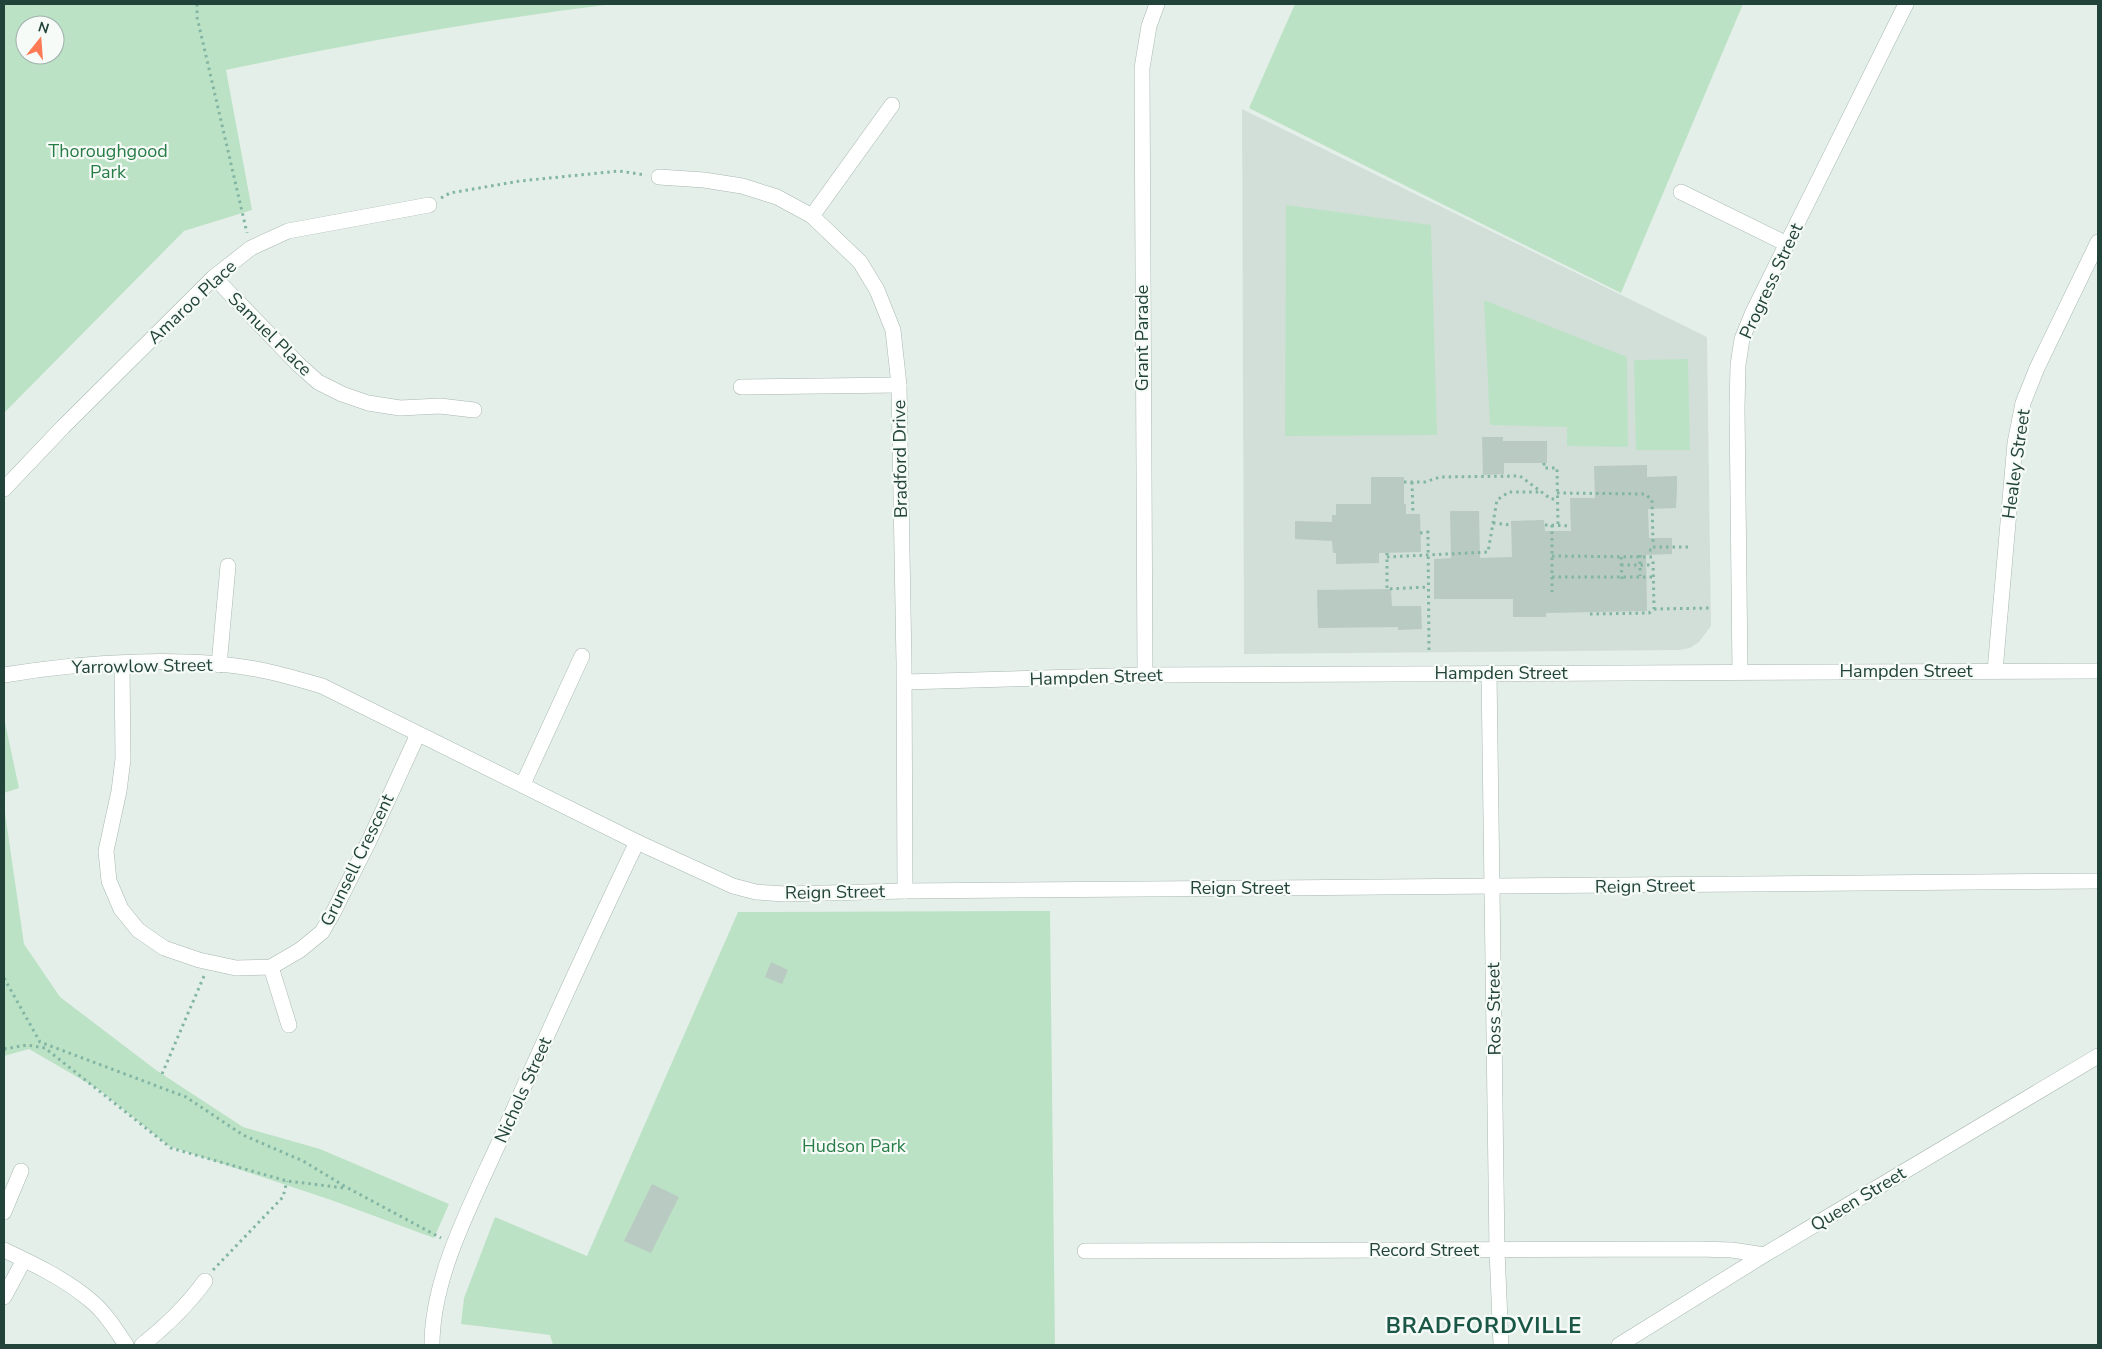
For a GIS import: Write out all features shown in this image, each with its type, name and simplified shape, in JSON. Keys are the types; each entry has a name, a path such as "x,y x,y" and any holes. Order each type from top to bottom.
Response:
{"street":[{"name":"Grant Parade","path":"1145,675 1142,68 1149,26 1157,4"},
{"name":"Progress Street","path":"1740,672 1737,408 1738,365 1742,339 1906,4"},
{"path":"812,216 892,105"},
{"name":"Bradford Drive","path":"659,177 704,180 742,186 777,197 812,216 860,262 877,290 893,330 899,385 906,891"},
{"path":"1681,192 1787,244"},
{"name":"Amaroo Place","path":"4,489 63,427 214,277 251,248 288,231 429,204"},
{"name":"Healey Street","path":"1995,671 2016,443 2024,403 2038,368 2098,242"},
{"name":"Samuel Place","path":"214,277 298,364 318,382 342,394 368,403 400,408 440,406 474,410"},
{"path":"741,387 899,385"},
{"path":"219,664 228,566"},
{"path":"523,784 582,656"},
{"name":"Yarrowlow Street","path":"4,675 39,669 122,664 171,662 219,664 270,672 322,686 418,734"},
{"name":"Grunsell Crescent","path":"122,664 123,759 119,791 106,851 109,881 121,909 138,930 164,948 210,962 236,968 271,966 300,950 322,932 334,912 418,734"},
{"name":"Hampden Street","path":"904,682 1145,675 2098,671"},
{"name":"Ross Street","path":"1489,673 1497,1250 1501,1345"},
{"name":"Reign Street","path":"418,734 523,784 637,842 733,886 756,892 785,894 906,891 2098,881"},
{"name":"Nichols Street","path":"432,1345 440,1291 454,1245 561,1004 637,842"},
{"path":"271,966 289,1025"},
{"name":"Queen Street","path":"1620,1345 1764,1255 2098,1056"},
{"path":"4,1212 21,1170"},
{"name":"Record Street","path":"1085,1251 1699,1249 1732,1250 1764,1255"},
{"path":"4,1250 62,1280 92,1301 113,1325 126,1345"},
{"path":"4,1297 24,1260"},
{"path":"142,1345 168,1325 189,1303 206,1281"}],"path":[{"path":"197,4 197,17 238,201 251,248"},
{"path":"429,204 450,192 520,181 619,171 659,177"},
{"path":"1544,463 1544,468 1557,468 1558,525"},
{"path":"1404,482 1425,482 1440,477 1520,476 1551,499 1557,499"},
{"path":"1412,482 1413,514"},
{"path":"1616,488 1616,494"},
{"path":"1643,488 1643,494"},
{"path":"1429,587 1387,589 1387,555 1488,552 1497,500 1509,492 1542,492"},
{"path":"1557,494 1643,494 1652,500 1653,542"},
{"path":"1493,523 1511,525"},
{"path":"1545,526 1571,526"},
{"path":"1552,526 1552,592"},
{"path":"1420,533 1428,532 1429,652"},
{"path":"1652,549 1689,547"},
{"path":"1552,556 1640,556 1653,558 1654,608 1649,613 1590,614"},
{"path":"1640,556 1640,576"},
{"path":"1621,557 1622,578"},
{"path":"1621,565 1653,565"},
{"path":"1552,577 1654,577"},
{"path":"1654,608 1711,608"},
{"path":"162,1074 210,962"},
{"path":"4,978 42,1045 172,1148 287,1181 349,1188"},
{"path":"4,1050 27,1045 42,1045 186,1097 243,1135 290,1154 454,1245"},
{"path":"206,1281 218,1264 283,1197 287,1181"}],"shaded area":[{"path":"1242,109 1707,337 1711,626 1699,642 1690,648 1680,650 1244,654"}],"green space":[{"name":"Thoroughgood Park","path":"4,4 613,4 419,33 226,70 252,210 184,231 4,413"},
{"path":"1295,4 1743,4 1621,293 1249,108"},
{"path":"1286,205 1431,225 1437,435 1285,436"},
{"path":"1484,300 1627,357 1628,447 1567,446 1567,427 1490,425"},
{"path":"1688,359 1690,450 1636,450 1634,360"},
{"path":"4,718 19,788 4,793"},
{"path":"4,806 24,944 60,997 156,1070 243,1127 320,1149 449,1204 434,1238 331,1200 169,1146 98,1089 29,1049 4,1056"},
{"name":"Hudson Park","path":"1050,911 1055,1345 553,1345 550,1335 461,1324 464,1298 495,1217 587,1256 738,912"}],"building":[{"path":"1482,437 1503,437 1503,441 1547,441 1547,463 1504,463 1504,474 1483,475"},
{"path":"1647,465 1647,477 1677,476 1677,490 1676,508 1648,509 1649,538 1672,538 1672,554 1646,555 1647,611 1546,613 1546,617 1513,617 1513,599 1434,599 1434,559 1451,558 1450,511 1479,511 1480,558 1512,557 1511,521 1544,520 1545,531 1571,531 1570,498 1595,498 1594,466"},
{"path":"1371,477 1404,477 1406,514 1420,514 1421,552 1379,553 1379,563 1336,564 1336,553 1333,553 1332,541 1295,539 1295,521 1332,522 1332,515 1336,515 1336,504 1371,504"},
{"path":"1391,589 1392,606 1421,606 1422,629 1398,630 1398,627 1318,628 1317,590"},
{"path":"771,962 788,970 782,984 765,977"},
{"path":"652,1184 679,1197 651,1253 624,1241"}],"district":[{"name":"BRADFORDVILLE","path":"1484,1326"}]}
